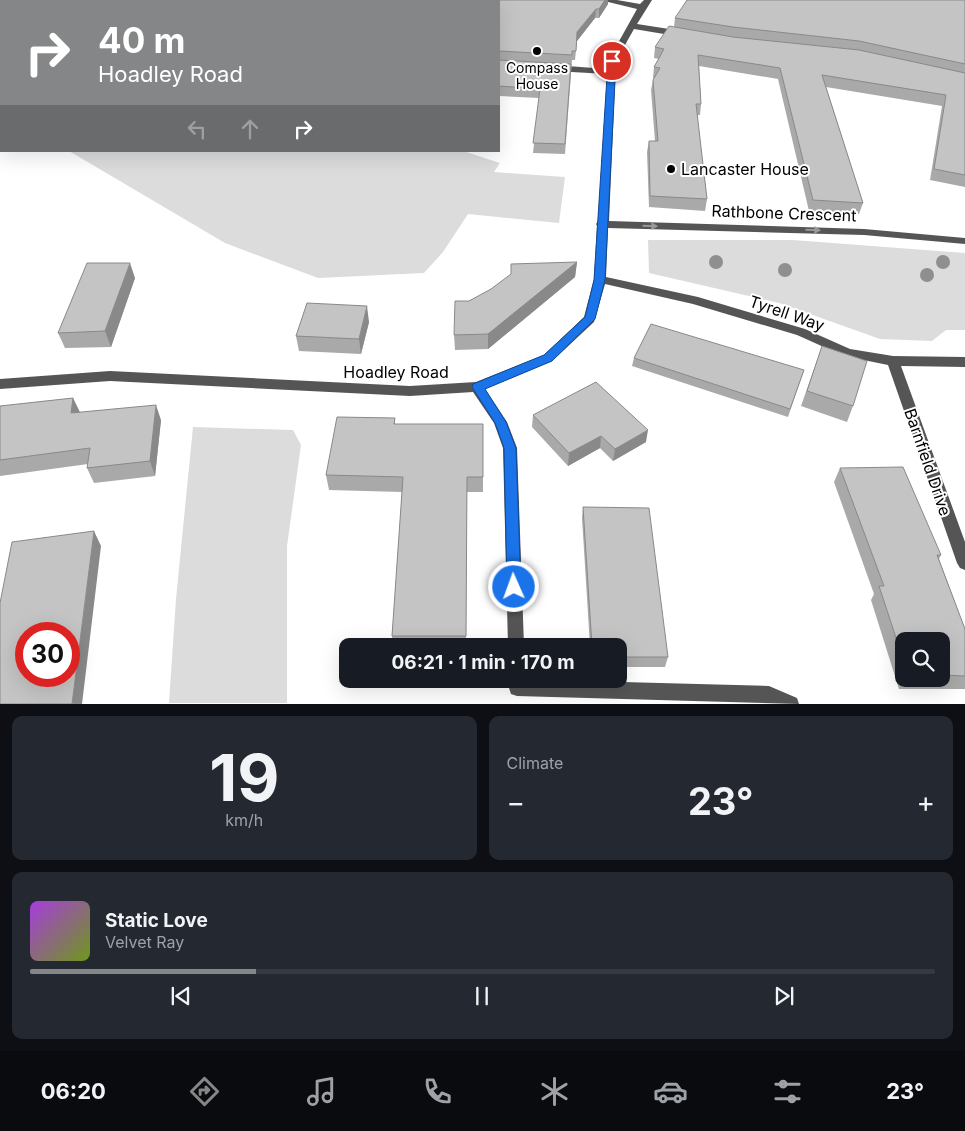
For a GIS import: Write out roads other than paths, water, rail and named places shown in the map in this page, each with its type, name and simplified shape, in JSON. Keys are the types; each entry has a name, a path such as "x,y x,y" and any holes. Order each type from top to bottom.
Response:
{"street":[{"path":"604,0 645,4"},
{"name":"Hoadley Road","path":"0,384 110,376 410,391 478,387 548,358 590,319 600,280 612,61 645,4"},
{"path":"633,26 696,36"},
{"path":"546,68 611,72"},
{"name":"Rathbone Crescent","path":"602,224 864,232 965,241"},
{"name":"Tyrell Way","path":"600,280 694,300 801,332 848,353 893,361 965,362"},
{"name":"Barnfield Drive","path":"893,361 965,562"},
{"path":"478,387 500,422 510,448 516,638"},
{"path":"517,688 769,694 791,704"}],"place":[{"name":"Compass House","path":"537,51"},
{"name":"Lancaster House","path":"671,169"}]}
